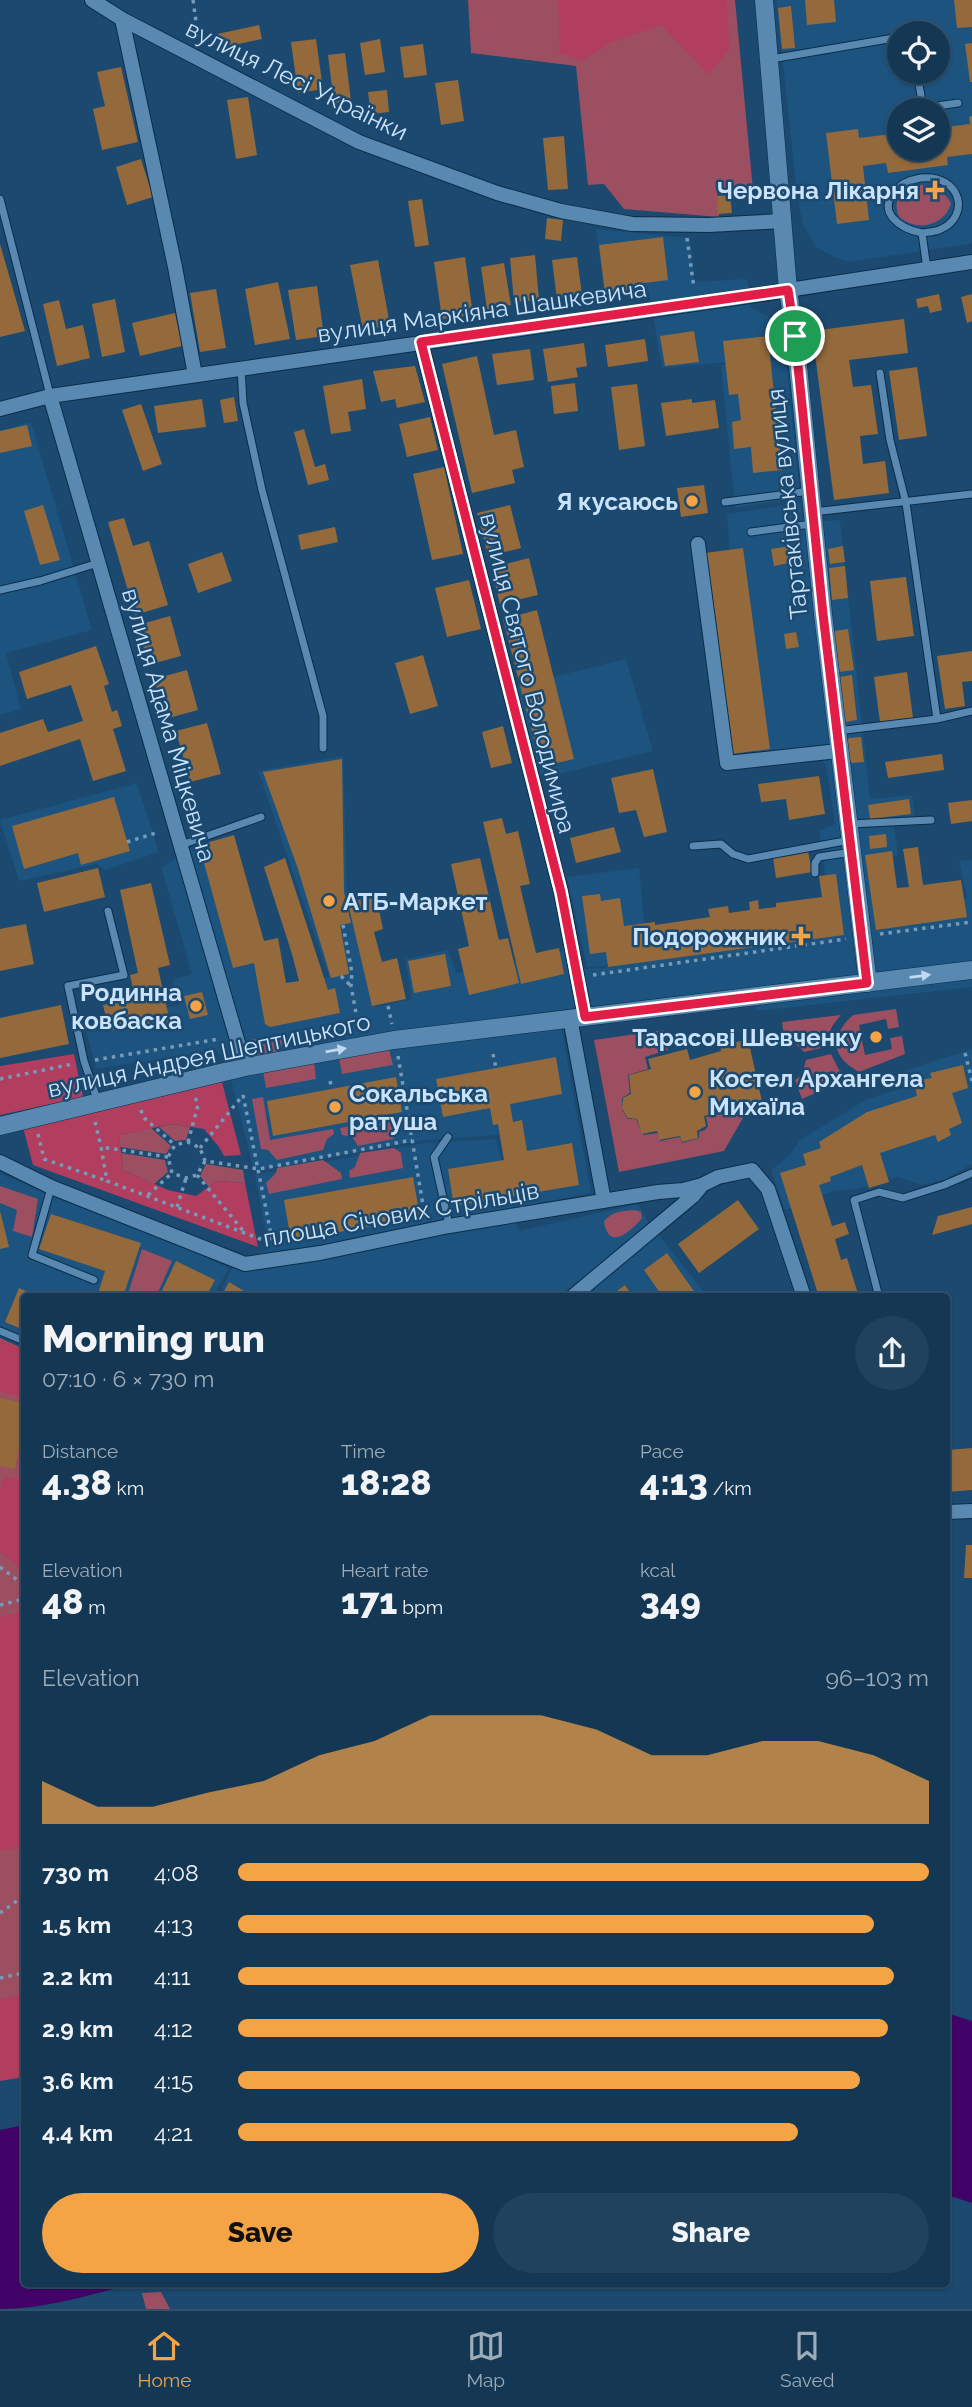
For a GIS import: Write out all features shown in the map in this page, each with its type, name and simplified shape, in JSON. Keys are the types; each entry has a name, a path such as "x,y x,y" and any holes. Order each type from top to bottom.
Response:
{"street":[{"name":"вулиця Лесі Українки","path":"92,0 122,19 359,142 497,193 561,211 632,223 709,225 783,221"},
{"name":"Тартаківська вулиця","path":"764,0 788,290 838,751 867,983"},
{"path":"122,19 175,267 195,375"},
{"name":"вулиця Маркіяна Шашкевича","path":"0,410 50,396 972,262"},
{"name":"вулиця Святого Володимира","path":"421,342 561,892 577,978 578,1018 604,1201"},
{"name":"вулиця Адама Міцкевича","path":"50,396 245,1067"},
{"path":"698,544 727,763 838,751"},
{"name":"вулиця Андрея Шептицького","path":"0,1126 96,1110 245,1067 394,1040 972,970"},
{"name":"площа Січових Стрільців","path":"0,1162 51,1187 245,1264 449,1226 702,1185 718,1177 752,1170 768,1189 803,1293"},
{"name":"площа Січових Стрільців","path":"577,1293 693,1196 702,1185"},
{"path":"950,1512 970,1512"}],"lane":[{"path":"770,59 887,39"},
{"path":"919,84 923,108 958,103"},
{"path":"909,180 944,180 956,191 960,202 957,213 950,223 939,230 922,233 897,223 888,205 891,195 909,180"},
{"path":"0,199 50,396"},
{"path":"922,233 927,270"},
{"path":"241,367 243,402 262,490 323,716 323,748"},
{"path":"880,373 890,440 905,503 937,719"},
{"path":"724,502 810,491"},
{"path":"751,532 813,518 972,494"},
{"path":"0,590 98,563"},
{"path":"836,731 937,719 972,711"},
{"path":"180,845 261,817"},
{"path":"693,846 722,844 733,854 748,859 931,820"},
{"path":"815,873 815,863 819,857 851,839"},
{"path":"96,1110 68,986 124,975 108,911"},
{"path":"448,1137 434,1157 449,1226"},
{"path":"878,1293 854,1200 879,1192 903,1198 944,1185 972,1172"},
{"path":"51,1187 32,1255 94,1280"},
{"path":"0,1331 21,1340"}],"path":[{"path":"193,0 202,59"},
{"path":"687,224 686,235 694,288"},
{"path":"127,842 156,833"},
{"path":"874,935 972,922"},
{"path":"343,925 356,1013"},
{"path":"577,978 853,939"},
{"path":"341,976 351,986"},
{"path":"388,1006 427,1231"},
{"path":"0,1079 84,1061 219,1039"},
{"path":"965,1053 972,1081"},
{"path":"493,1054 496,1068"},
{"path":"331,1081 332,1089"},
{"path":"188,1142 198,1105 195,1096"},
{"path":"200,1148 243,1096 276,1260"},
{"path":"96,1110 107,1181"},
{"path":"143,1117 175,1145"},
{"path":"39,1139 44,1159 273,1243"},
{"path":"205,1161 259,1169 412,1140"},
{"path":"175,1145 188,1142 200,1148 205,1161"},
{"path":"172,1174 169,1157 175,1145"},
{"path":"101,1147 169,1157"},
{"path":"172,1174 186,1178 197,1175 205,1161"},
{"path":"147,1196 172,1174"},
{"path":"197,1175 246,1233"},
{"path":"177,1207 186,1178"},
{"path":"0,1567 21,1584"},
{"path":"0,1605 21,1600"},
{"path":"0,1913 21,1898"},
{"path":"0,1978 21,1974"}],"shaded area":[{"path":"468,0 735,0 753,190 717,192 719,217 624,209 604,184 588,185 576,66 471,53"},
{"path":"558,0 727,0 729,49 709,75 661,25 610,43 582,60 560,53"},
{"path":"776,0 972,0 970,244 849,262 816,247 803,225 797,194"},
{"path":"920,185 938,189 951,203 944,216 931,224 909,223 898,214 897,200 902,193"},
{"path":"596,229 690,238 694,282 747,279 751,308 771,318 783,332 784,357 662,368 649,291 605,298"},
{"path":"786,359 800,498 735,508 721,365"},
{"path":"31,422 92,630 6,653 21,709 0,715 0,431"},
{"path":"801,503 803,522 840,520 870,799 912,795 916,822 894,825 898,856 878,859 885,910 967,898 959,861 972,860 972,987 757,1011 753,992 230,1073 217,1050 96,1069 85,1026 179,1005 172,980 192,974 161,867 201,844 238,955 258,949 273,1009 317,980 329,977 258,771 343,756 347,893 376,1007 412,999 405,959 449,950 456,973 579,948 584,969 605,968 647,931 829,919 819,831 835,824 826,765 809,748 757,757 730,557 727,514"},
{"path":"626,659 653,751 542,778 516,686"},
{"path":"137,783 159,852 105,870 97,864 19,881 0,820"},
{"path":"639,868 645,930 605,966 587,967 567,877"},
{"path":"896,1009 899,1027 888,1029 886,1019 859,1025 865,1055 892,1049 890,1038 902,1036 905,1054 859,1072 849,1066 836,1045 845,1023 853,1015"},
{"path":"841,1015 831,1029 830,1046 804,1052 795,1043 785,1043 782,1022"},
{"path":"555,1026 562,1031 591,1193 514,1208 512,1202 518,1231 638,1204 646,1219 705,1293 230,1293 222,1288 232,1268 269,1248 255,1175 425,1143 496,1139 508,1186 499,1135 425,1140 254,1171 230,1076 390,1046"},
{"path":"664,1030 668,1050 645,1057 648,1069 628,1075 630,1093 622,1098 622,1110 628,1119 636,1119 643,1135 657,1133 660,1141 680,1137 682,1143 699,1138 699,1132 708,1126 706,1117 736,1110 743,1118 724,1151 619,1172 594,1040"},
{"path":"284,1033 280,1054 257,1058 248,1048 246,1041"},
{"path":"389,1049 393,1065 342,1074 339,1058"},
{"path":"972,1049 972,1164 946,1179 922,1185 898,1177 857,1189 833,1191 785,1210 771,1170 790,1155 800,1140 867,1099 903,1088 903,1071"},
{"path":"74,1054 83,1097 0,1115 0,1066"},
{"path":"831,1054 839,1070 849,1078 802,1099 795,1080 802,1075 806,1060"},
{"path":"314,1062 316,1079 266,1088 263,1071"},
{"path":"222,1082 241,1155 224,1156 204,1129 172,1124 119,1135 123,1170 168,1190 196,1196 217,1181 245,1183 258,1247 33,1165 23,1127"},
{"path":"263,1097 270,1140 333,1129 334,1134 327,1139 323,1150 277,1160 268,1150 261,1149 252,1099"},
{"path":"396,1117 398,1131 393,1139 358,1146 352,1137 342,1135 340,1128"},
{"path":"172,1124 190,1127 186,1140 175,1141 159,1127"},
{"path":"151,1128 171,1146 166,1154 120,1147 119,1135"},
{"path":"394,1148 401,1153 403,1168 350,1178 349,1171 355,1167 360,1153"},
{"path":"121,1153 165,1160 168,1172 154,1184 123,1170"},
{"path":"323,1160 341,1173 342,1179 269,1194 266,1183 276,1173 277,1168"},
{"path":"206,1164 243,1170 245,1183 217,1181 209,1187 200,1176"},
{"path":"0,1174 140,1227 229,1268 215,1293 21,1293 21,1343 0,1333"},
{"path":"0,1186 38,1199 32,1237 13,1231 17,1210 0,1203"},
{"path":"618,1212 641,1212 642,1218 621,1236 610,1236 604,1222 607,1218"},
{"path":"142,1249 172,1261 158,1293 128,1293"},
{"path":"0,1338 21,1348 21,2077 0,2080"},
{"path":"0,1340 21,1349 21,1396 0,1392"},
{"path":"3,1477 21,1479 21,1569 0,1552 0,1489"},
{"path":"21,1612 21,1848 0,1851 0,1617"},
{"path":"21,1996 21,2078 0,2081 0,1999"},
{"path":"950,2014 972,2021 972,2203 950,2196"},
{"path":"21,2126 21,2287 122,2287 50,2304 0,2309 0,2130"},
{"path":"161,2292 170,2309 146,2309 142,2293"}],"building":[{"path":"805,0 834,0 836,22 807,25"},
{"path":"954,0 972,0 972,27 957,28"},
{"path":"791,6 795,48 782,49 778,8"},
{"path":"259,25 262,39 220,48 217,34"},
{"path":"316,39 323,89 298,93 291,42"},
{"path":"380,39 385,72 365,75 360,43"},
{"path":"972,43 972,82 970,82 965,44"},
{"path":"423,44 427,75 404,78 400,47"},
{"path":"345,53 351,101 334,103 328,55"},
{"path":"121,67 138,142 102,150 93,109 105,106 97,72"},
{"path":"458,80 464,121 441,125 435,83"},
{"path":"387,90 389,112 371,114 368,92"},
{"path":"248,97 257,155 236,159 227,100"},
{"path":"972,116 972,154 950,157 950,126 970,124 969,117"},
{"path":"858,129 859,138 887,135 887,161 948,161 948,165 888,173 886,163 863,166 869,220 837,224 826,133"},
{"path":"564,136 568,189 548,190 543,138"},
{"path":"141,159 153,197 127,205 116,167"},
{"path":"730,195 732,213 718,214 717,196"},
{"path":"422,199 429,245 415,247 408,201"},
{"path":"547,218 563,220 561,241 545,239"},
{"path":"663,237 668,280 636,284 636,289 605,293 599,245"},
{"path":"0,244 25,331 0,337"},
{"path":"535,255 539,300 514,302 510,258"},
{"path":"465,257 473,315 442,319 434,262"},
{"path":"577,257 582,295 557,299 552,260"},
{"path":"378,260 390,325 363,330 350,265"},
{"path":"504,263 511,305 487,309 481,267"},
{"path":"278,282 290,339 255,345 245,289"},
{"path":"317,286 324,336 296,340 288,290"},
{"path":"216,289 226,348 200,352 190,293"},
{"path":"939,294 942,310 930,313 928,306 918,308 916,299"},
{"path":"972,294 972,321 967,323 961,297"},
{"path":"115,299 125,352 102,357 92,304"},
{"path":"59,300 66,329 83,325 90,358 57,366 43,304"},
{"path":"175,313 182,346 140,356 132,323"},
{"path":"904,319 908,353 849,360 853,387 871,385 878,434 860,436 863,464 885,461 889,493 834,500 812,331"},
{"path":"694,331 699,362 665,366 660,336"},
{"path":"768,336 782,470 753,473 751,447 734,449 732,422 741,420 738,394 729,395 723,341"},
{"path":"645,339 648,361 608,367 605,345"},
{"path":"584,343 587,366 576,368 578,377 548,382 543,349"},
{"path":"530,349 534,380 497,385 492,354"},
{"path":"477,356 494,435 516,430 524,467 512,470 515,483 472,493 442,364"},
{"path":"415,366 425,402 397,408 395,399 381,402 373,371"},
{"path":"917,367 927,436 899,440 889,371"},
{"path":"362,379 366,409 348,412 351,431 331,434 323,386"},
{"path":"575,383 578,411 554,414 551,386"},
{"path":"637,384 645,446 619,450 611,387"},
{"path":"234,397 238,421 224,423 220,400"},
{"path":"202,399 206,427 158,433 154,406"},
{"path":"692,399 692,403 715,400 719,428 666,436 661,403"},
{"path":"141,404 162,464 143,471 122,410"},
{"path":"430,417 438,450 407,457 399,424"},
{"path":"27,425 32,446 0,453 0,431"},
{"path":"304,429 315,467 325,464 329,480 308,485 294,432"},
{"path":"444,467 463,554 432,560 413,474"},
{"name":"Я кусаюсь","path":"704,485 708,513 681,517 677,488"},
{"path":"43,505 60,560 40,565 24,511"},
{"path":"510,505 521,548 488,556 477,513"},
{"path":"124,518 133,546 149,541 168,605 135,615 108,522"},
{"path":"335,527 338,542 301,550 298,535"},
{"path":"790,546 793,562 774,566 771,549"},
{"path":"843,546 845,562 830,564 828,549"},
{"path":"743,548 770,749 732,754 705,553"},
{"path":"222,552 232,581 198,593 188,564"},
{"path":"529,558 538,595 500,604 491,568"},
{"path":"845,566 848,598 832,600 829,568"},
{"path":"906,577 914,636 877,641 870,581"},
{"path":"469,580 481,629 447,637 435,588"},
{"path":"537,610 574,759 548,765 538,755 503,619"},
{"path":"170,616 181,656 148,665 138,625"},
{"path":"848,629 854,670 839,672 834,631"},
{"path":"796,632 799,647 786,649 784,634"},
{"path":"96,646 109,684 104,686 112,712 117,710 122,726 113,729 126,771 93,781 80,739 0,766 0,733 43,719 48,732 83,721 71,685 27,699 19,672"},
{"path":"972,651 972,681 962,682 965,706 945,709 937,656"},
{"path":"423,655 438,706 410,714 395,663"},
{"path":"187,670 198,710 165,719 154,679"},
{"path":"907,672 913,718 880,722 874,677"},
{"path":"852,675 857,720 845,722 839,677"},
{"path":"207,723 221,774 190,782 176,731"},
{"path":"503,726 512,763 491,768 482,732"},
{"path":"861,737 864,762 852,763 846,756 844,746 849,738"},
{"path":"942,754 944,770 888,778 885,762"},
{"path":"342,759 344,892 351,923 340,925 349,974 331,978 298,869 263,772"},
{"path":"653,769 667,832 644,837 636,810 619,813 611,778"},
{"path":"819,776 825,814 789,820 786,799 761,802 758,784"},
{"path":"114,797 130,851 81,865 78,853 24,869 12,826"},
{"path":"909,799 911,814 870,819 868,805"},
{"path":"972,800 972,821 951,824 948,803"},
{"path":"502,818 506,834 518,831 530,884 520,886 536,953 559,948 564,974 521,984 483,822"},
{"path":"614,827 621,852 576,863 570,838"},
{"path":"886,834 887,847 870,849 869,836"},
{"path":"234,835 264,941 278,938 286,983 299,981 264,867 285,858 328,990 335,988 340,1013 270,1027 265,1024 254,963 233,968 199,845"},
{"path":"918,847 923,885 961,880 967,917 876,930 865,855 892,851 897,888 909,887 903,849"},
{"path":"808,851 812,872 776,878 773,857"},
{"path":"480,858 499,940 508,938 519,983 469,995 458,949 469,946 451,864"},
{"path":"98,868 105,897 44,912 37,883"},
{"path":"836,874 844,935 608,967 606,952 590,954 582,896 600,894 601,901 620,898 624,926 655,922 655,925 710,917 708,909 728,906 729,913 750,910 749,902 758,900 759,909 776,907 776,903 822,897 819,876"},
{"path":"151,883 170,965 158,968 170,1022 128,1031 127,1027 109,1031 103,1005 112,1003 111,998 134,993 130,975 138,973 120,890"},
{"path":"376,895 383,929 374,932 382,962 397,958 406,999 372,1006 348,903"},
{"path":"26,924 34,964 0,971 0,929"},
{"path":"445,954 451,986 414,993 408,961"},
{"name":"Родинна ковбаска","path":"202,992 208,1015 190,1019 184,996"},
{"path":"61,1005 69,1044 0,1058 0,1018"},
{"name":"Костел Архангела Михаїла","path":"748,1039 763,1106 739,1112 738,1108 704,1116 706,1126 697,1131 698,1138 682,1142 680,1136 659,1140 657,1131 642,1134 637,1119 628,1118 622,1109 623,1098 631,1094 629,1075 651,1069 648,1059 687,1049 690,1060 721,1051 720,1046"},
{"path":"556,1057 562,1094 510,1104 513,1122 522,1120 527,1151 572,1143 579,1185 454,1206 448,1169 504,1160 498,1124 493,1125 490,1108 443,1117 436,1079"},
{"path":"963,1065 968,1088 952,1093 962,1123 949,1129 951,1135 938,1142 935,1135 880,1153 889,1182 869,1188 862,1165 830,1177 831,1181 819,1185 832,1226 845,1222 849,1234 835,1239 841,1260 847,1258 858,1293 818,1293 780,1173 806,1165 803,1154 821,1148 819,1142 867,1112 917,1096 914,1081 932,1078 930,1073"},
{"name":"Сокальська ратуша","path":"396,1077 402,1112 273,1136 267,1101"},
{"path":"413,1177 420,1217 291,1241 284,1200"},
{"path":"738,1200 759,1229 699,1273 678,1244"},
{"path":"972,1207 972,1224 932,1235 938,1216"},
{"path":"0,1211 9,1247 0,1249"},
{"path":"51,1214 141,1243 124,1293 98,1293 105,1271 39,1249"},
{"path":"667,1253 695,1293 660,1293 644,1270"},
{"path":"176,1261 215,1280 208,1293 161,1293"},
{"path":"229,1282 247,1293 223,1293"},
{"path":"625,1285 630,1293 614,1293"},
{"path":"19,1288 31,1293 21,1293 21,1329 5,1322"},
{"path":"0,1398 21,1402 21,1436 15,1469 0,1466"},
{"path":"972,1448 972,1490 950,1492 950,1450"},
{"path":"966,1545 972,1545 972,1578 964,1578"}],"place":[{"name":"Червона Лікарня","path":"935,190"},
{"name":"Я кусаюсь","path":"692,501"},
{"name":"АТБ-Маркет","path":"329,901"},
{"name":"Подорожник","path":"801,936"},
{"name":"Родинна ковбаска","path":"196,1006"},
{"name":"Тарасові Шевченку","path":"876,1037"},
{"name":"Костел Архангела Михаїла","path":"695,1092"},
{"name":"Сокальська ратуша","path":"335,1107"}],"route":[{"path":"788,290 795,336 838,751 867,983 585,1017 561,892 421,342 788,290"}]}
